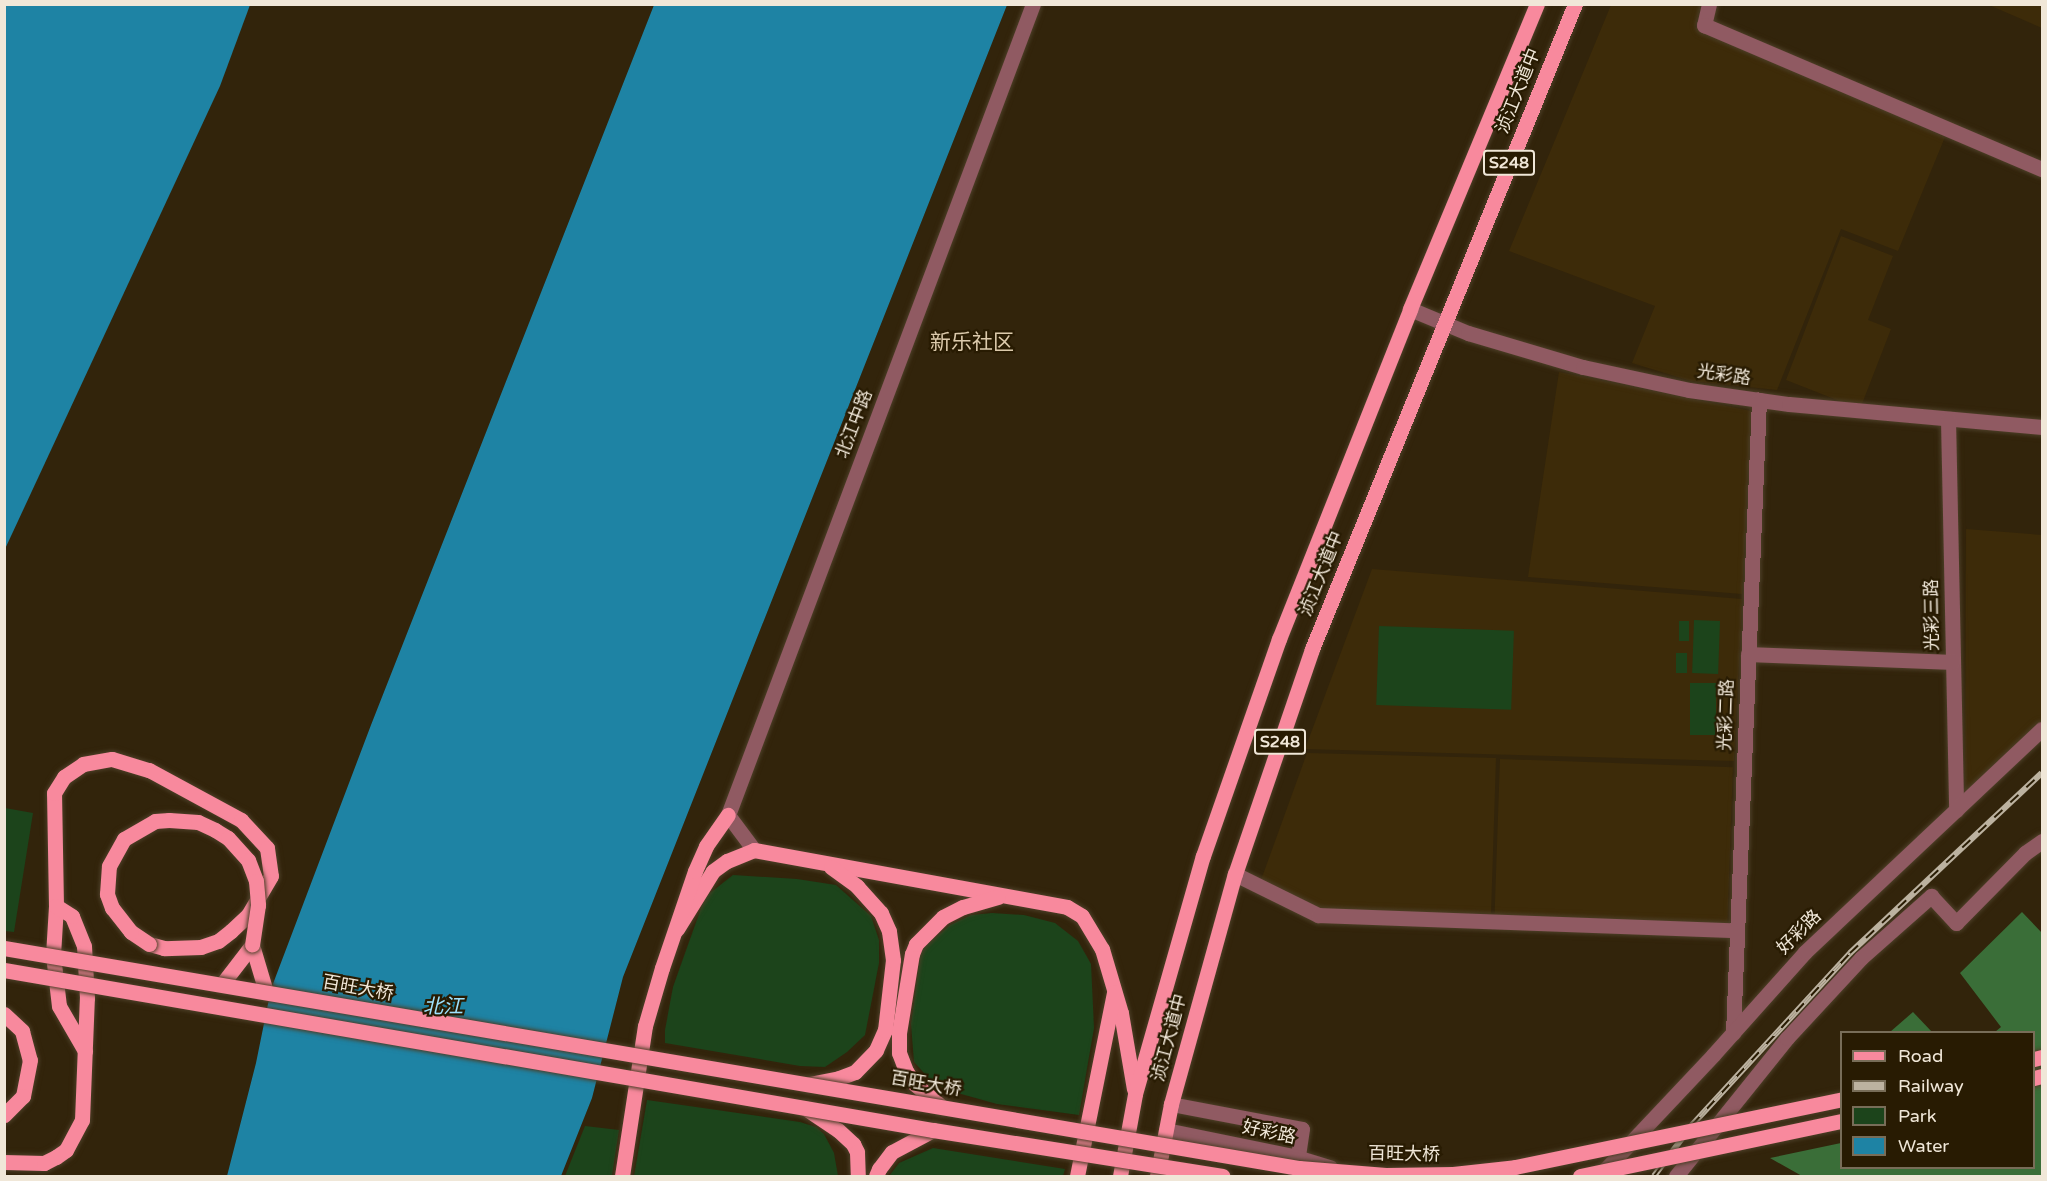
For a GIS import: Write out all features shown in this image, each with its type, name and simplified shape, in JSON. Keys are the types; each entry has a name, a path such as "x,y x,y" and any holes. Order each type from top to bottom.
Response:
{"main road":[{"name":"浈江大道中","path":"1120,1176 1136,1095 1215,824 1279,639 1410,309 1537,4"},
{"name":"浈江大道中","path":"1157,1176 1171,1104 1235,874 1312,649 1575,4"},
{"path":"85,1051 59,1006 53,955 56,906 52,808 58,784 72,770 93,761 112,759 149,770 241,820 267,848 271,876 248,915 218,942 188,949 148,944 130,932 112,908 107,894 109,866 123,839 154,821 198,822 228,838 248,860 256,881 258,905 252,945 266,992"},
{"path":"622,1176 645,1026 662,968 695,871 706,846 728,815"},
{"path":"677,929 713,871 727,861 754,850 1076,910 1089,926 1102,949 1114,990 1136,1095"},
{"path":"808,1084 839,1078 855,1072 871,1056 885,1030 893,960 892,942 881,914 857,886 826,864"},
{"path":"942,1107 925,1094 906,1071 899,1053 899,1033 912,954 916,944 943,917 963,907 1001,896"},
{"path":"4,1162 44,1162 66,1150 82,1120 87,998 84,946 72,916 56,906"},
{"path":"222,984 252,945"},
{"name":"百旺大桥","path":"4,948 1299,1168 1386,1175 1453,1174 1515,1167 1840,1099"},
{"path":"4,970 933,1130 1222,1176"},
{"path":"1077,1176 1114,990"},
{"path":"4,1115 23,1096 30,1060 22,1032 5,1015"},
{"path":"805,1108 838,1130 853,1144 857,1152 858,1176"},
{"path":"1580,1176 1627,1169 1840,1121"},
{"path":"876,1176 892,1152 933,1130"}],"street":[{"name":"北江中路","path":"728,815 1033,4"},
{"path":"1709,4 1704,25 2043,169"},
{"name":"光彩路","path":"1410,309 1468,333 1583,367 1689,390 1759,400 2043,427"},
{"name":"光彩二路","path":"1733,1032 1759,400"},
{"name":"光彩三路","path":"1948,419 1956,810"},
{"path":"1748,654 1953,662"},
{"name":"好彩路","path":"1598,1176 1654,1120 1805,952 2043,729"},
{"path":"728,815 754,850"},
{"path":"1676,1176 1787,1038 1861,958 1931,896 1956,923 2025,853 2043,840"},
{"path":"1235,874 1318,915 1737,930"},
{"path":"1171,1104 1302,1129 1295,1176"},
{"name":"好彩路","path":"1166,1130 1298,1158 1363,1176"}],"shaded area":[{"path":"1611,5 1701,5 1695,27 1945,137 1898,251 1841,229 1777,390 1691,381 1632,363 1655,306 1509,251"},
{"path":"1989,5 2042,5 2042,28"},
{"path":"1841,236 1893,256 1868,320 1891,329 1860,409 1786,380"},
{"path":"1559,372 1751,411 1742,594 1528,577"},
{"path":"1966,529 2042,535 2042,723 1965,797"},
{"path":"1372,569 1742,599 1734,761 1305,749"},
{"path":"1307,753 1496,758 1491,914 1319,910 1261,880"},
{"path":"1500,759 1733,767 1727,923 1495,915"}],"green space":[{"path":"1694,620 1720,621 1718,674 1692,673"},
{"path":"1679,621 1689,621 1689,641 1679,641"},
{"path":"1379,626 1514,631 1511,710 1376,705"},
{"path":"1676,653 1687,653 1687,673 1676,673"},
{"path":"1690,683 1716,683 1716,735 1690,735"},
{"path":"5,808 33,813 14,932 5,931"},
{"path":"733,875 797,879 836,885 871,916 879,940 879,963 865,1035 847,1052 825,1067 800,1066 665,1043 665,1030 673,987 705,897"},
{"path":"2022,912 2042,933 2042,1176 1802,1176 1770,1158 1840,1143 1840,1169 2035,1169 2035,1031 1996,1031 2001,1027 1960,973"},
{"path":"992,913 1024,915 1055,923 1078,941 1091,964 1094,1028 1079,1115 997,1104 954,1092 932,1082 914,1062 911,1024 921,950 950,925 971,915"},
{"path":"1913,1012 1931,1031 1891,1031"},
{"path":"647,1100 800,1122 816,1127 824,1134 834,1153 838,1176 634,1176"},
{"path":"585,1126 619,1130 612,1176 565,1176"},
{"path":"933,1148 1065,1169 1063,1176 889,1176 899,1163"}],"water":[{"path":"5,4 250,5 220,86 5,549"},
{"name":"北江","path":"654,5 1007,5 623,977 592,1098 561,1176 227,1176 256,1063 271,989 371,725"}],"railway":[{"path":"1654,1176 1692,1125 1850,953 2042,773"}],"district":[{"name":"新乐社区","path":"972,343"}]}
